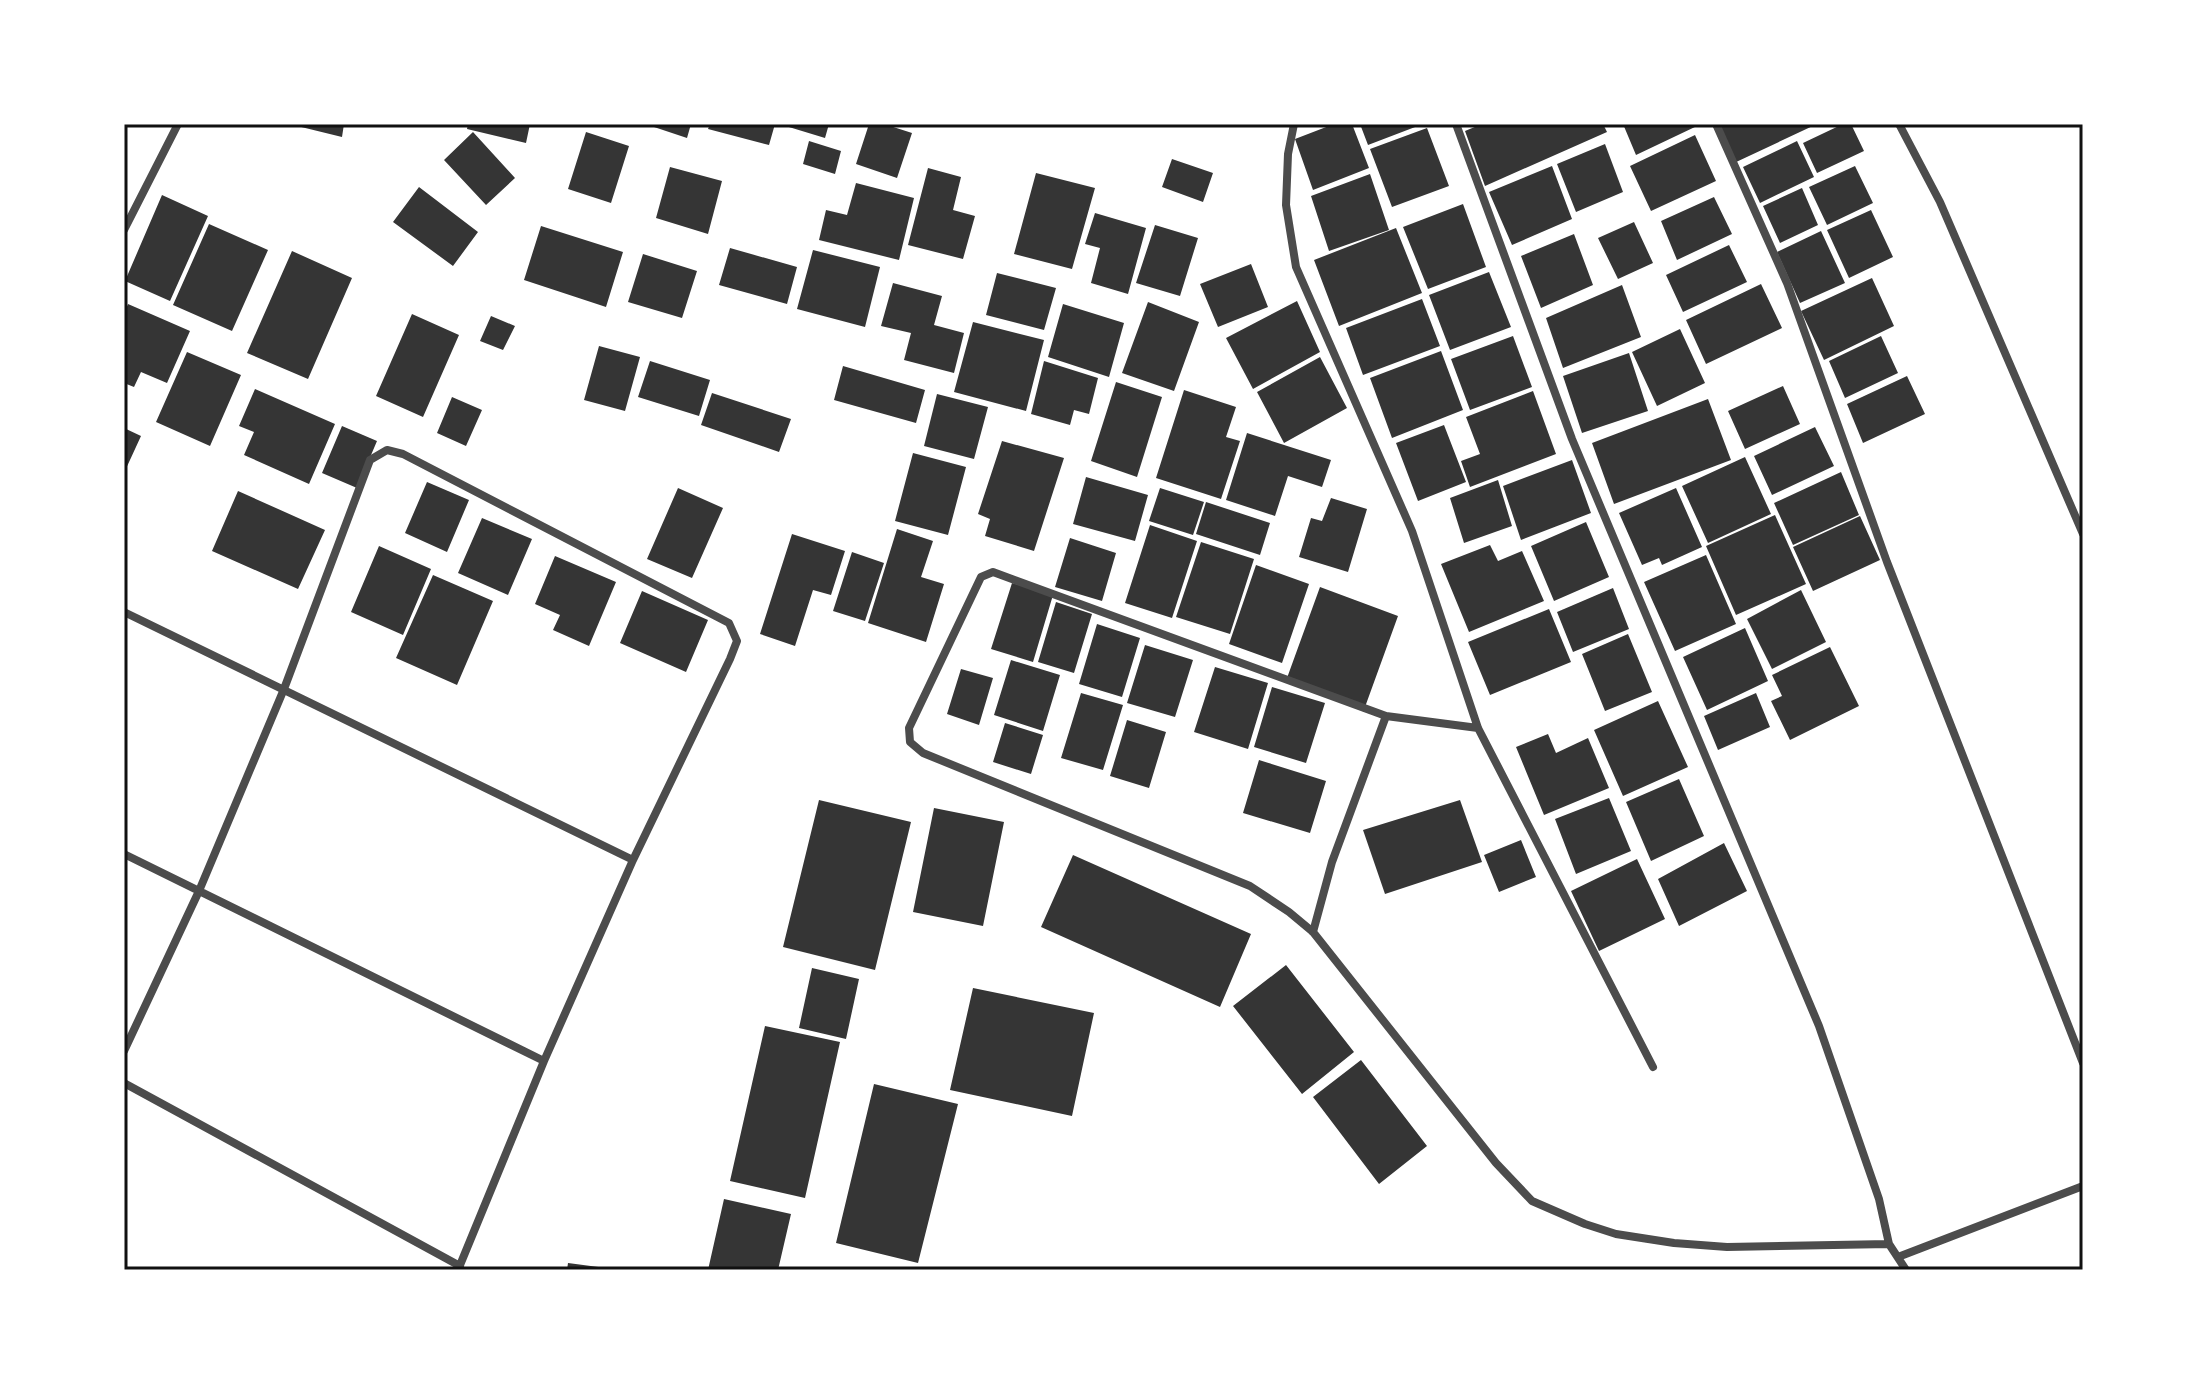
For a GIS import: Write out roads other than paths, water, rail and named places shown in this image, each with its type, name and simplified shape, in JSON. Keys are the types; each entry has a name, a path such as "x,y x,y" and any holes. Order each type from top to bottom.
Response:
{"street":[{"path":"124,230 178,124"},
{"path":"1294,124 1288,154 1286,205 1296,267 1412,531 1478,728 1653,1067"},
{"path":"1456,124 1572,439 1819,1026 1879,1199 1889,1244 1906,1270"},
{"path":"1716,124 1787,283 1893,577 2083,1063"},
{"path":"1899,124 1940,202 2083,534"},
{"path":"124,1051 199,891 284,689 370,460 387,450 403,454 729,623 737,641 730,659 633,860 544,1061 459,1268 124,1083"},
{"path":"1478,728 1386,716 993,572 981,577 909,728 910,742 923,753 1250,886 1289,912 1313,932 1496,1163 1532,1201 1616,1234 1674,1243 1727,1247 1889,1244"},
{"path":"124,612 633,860"},
{"path":"1313,932 1332,862 1386,716"},
{"path":"124,854 544,1061"},
{"path":"1898,1257 2083,1186"}]}
